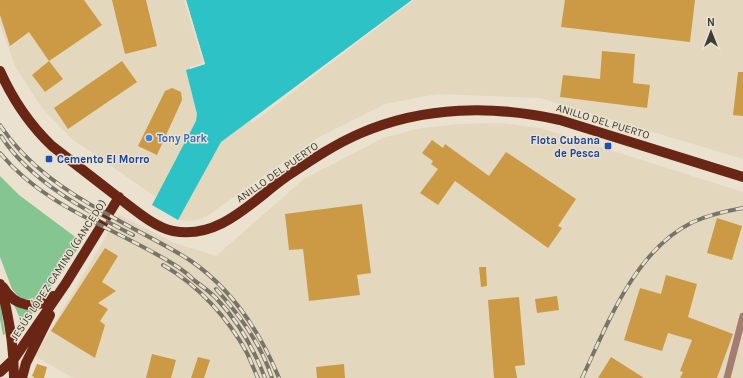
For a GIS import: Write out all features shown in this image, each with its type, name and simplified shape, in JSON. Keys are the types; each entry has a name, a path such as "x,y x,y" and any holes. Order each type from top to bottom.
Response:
{"main road":[{"name":"ANILLO DEL PUERTO","path":"0,71 23,115 52,146 146,218 172,231 200,232 229,220 285,178 336,145 361,133 391,122 417,115 466,110 521,113 553,118 743,177"},
{"name":"JESÚS LÓPEZ CAMINO (GANCEDO)","path":"0,372 14,359 66,283 119,197"},
{"path":"0,283 12,298 33,306 42,304 52,297 66,283"},
{"path":"0,283 12,331 14,378"},
{"path":"22,378 29,357 66,283"}],"street":[{"path":"727,378 743,316"}],"shaded area":[{"path":"0,0 186,0 205,64 186,70 197,114 196,121 156,197 72,139 42,108 15,66 0,24"},
{"path":"412,0 743,0 743,159 540,98 437,94 385,104 319,137 207,216 198,220 178,220 221,142"},
{"path":"501,123 540,128 743,192 743,378 73,378 35,356 119,215 175,243 216,256 304,179 383,138 421,128 461,124"}],"green space":[{"path":"0,176 19,195 82,242 64,270 44,295 37,299 23,299 17,295 12,289 0,257"},
{"path":"0,301 5,334 3,335 0,319"},
{"path":"14,305 35,310 23,325"}],"water":[{"path":"186,0 412,0 221,142 178,220 152,205 196,121 197,114 186,70 205,64"}],"pier":[{"path":"184,0 186,0 205,64 190,69 190,67 203,63"},
{"path":"414,0 252,123 250,121"}],"building":[{"path":"0,0 84,0 102,25 49,61 29,32 10,46 0,15"},
{"path":"112,0 146,0 157,46 125,54"},
{"path":"565,0 695,0 690,42 561,27"},
{"path":"602,51 635,54 633,83 650,85 647,108 560,97 563,75 600,79"},
{"path":"49,61 63,79 45,92 32,75"},
{"path":"122,61 137,82 68,129 54,108"},
{"path":"738,72 743,72 743,116 733,115"},
{"path":"172,88 181,92 182,100 157,155 138,146 165,91"},
{"path":"432,140 443,148 445,144 489,176 506,152 576,199 558,226 562,228 548,248 455,181 438,205 420,193 438,169 431,164 433,161 422,153"},
{"path":"362,204 371,273 357,275 360,295 309,301 303,249 289,250 285,214"},
{"path":"717,218 742,226 732,260 707,253"},
{"path":"105,248 118,256 102,282 116,291 98,303 108,309 100,321 105,325 95,358 51,331"},
{"path":"479,267 486,267 487,286 481,287"},
{"path":"666,275 697,284 688,317 733,334 717,378 680,378 683,372 680,371 692,340 668,333 662,351 624,340 640,288 661,294"},
{"path":"557,296 559,310 537,313 535,299"},
{"path":"519,297 525,365 515,366 517,378 494,378 488,300"},
{"path":"152,354 176,360 171,378 146,378"},
{"path":"198,357 210,360 204,378 191,378"},
{"path":"611,357 644,378 598,378"},
{"path":"37,364 47,367 44,378 34,378 32,376"},
{"path":"344,364 345,378 317,378 316,367"}],"railway":[{"path":"0,125 22,153 49,177 63,187 130,227 161,243 206,272 220,285 244,313 263,344 279,378"},
{"path":"1,136 13,152 43,181 78,205 133,235"},
{"path":"0,153 18,172 61,204 155,253 185,272 216,298 238,326 256,356 265,378"},
{"path":"582,378 613,312 639,269 655,250 673,234 693,222 705,217 743,208"},
{"path":"163,265 188,282 211,303 231,327 247,353 258,378"},
{"path":"216,289 249,330 262,353 272,378"}],"place":[{"name":"Tony Park","path":"149,138"},
{"name":"Flota Cubana de Pesca","path":"608,146"},
{"name":"Cemento El Morro","path":"49,159"}]}
